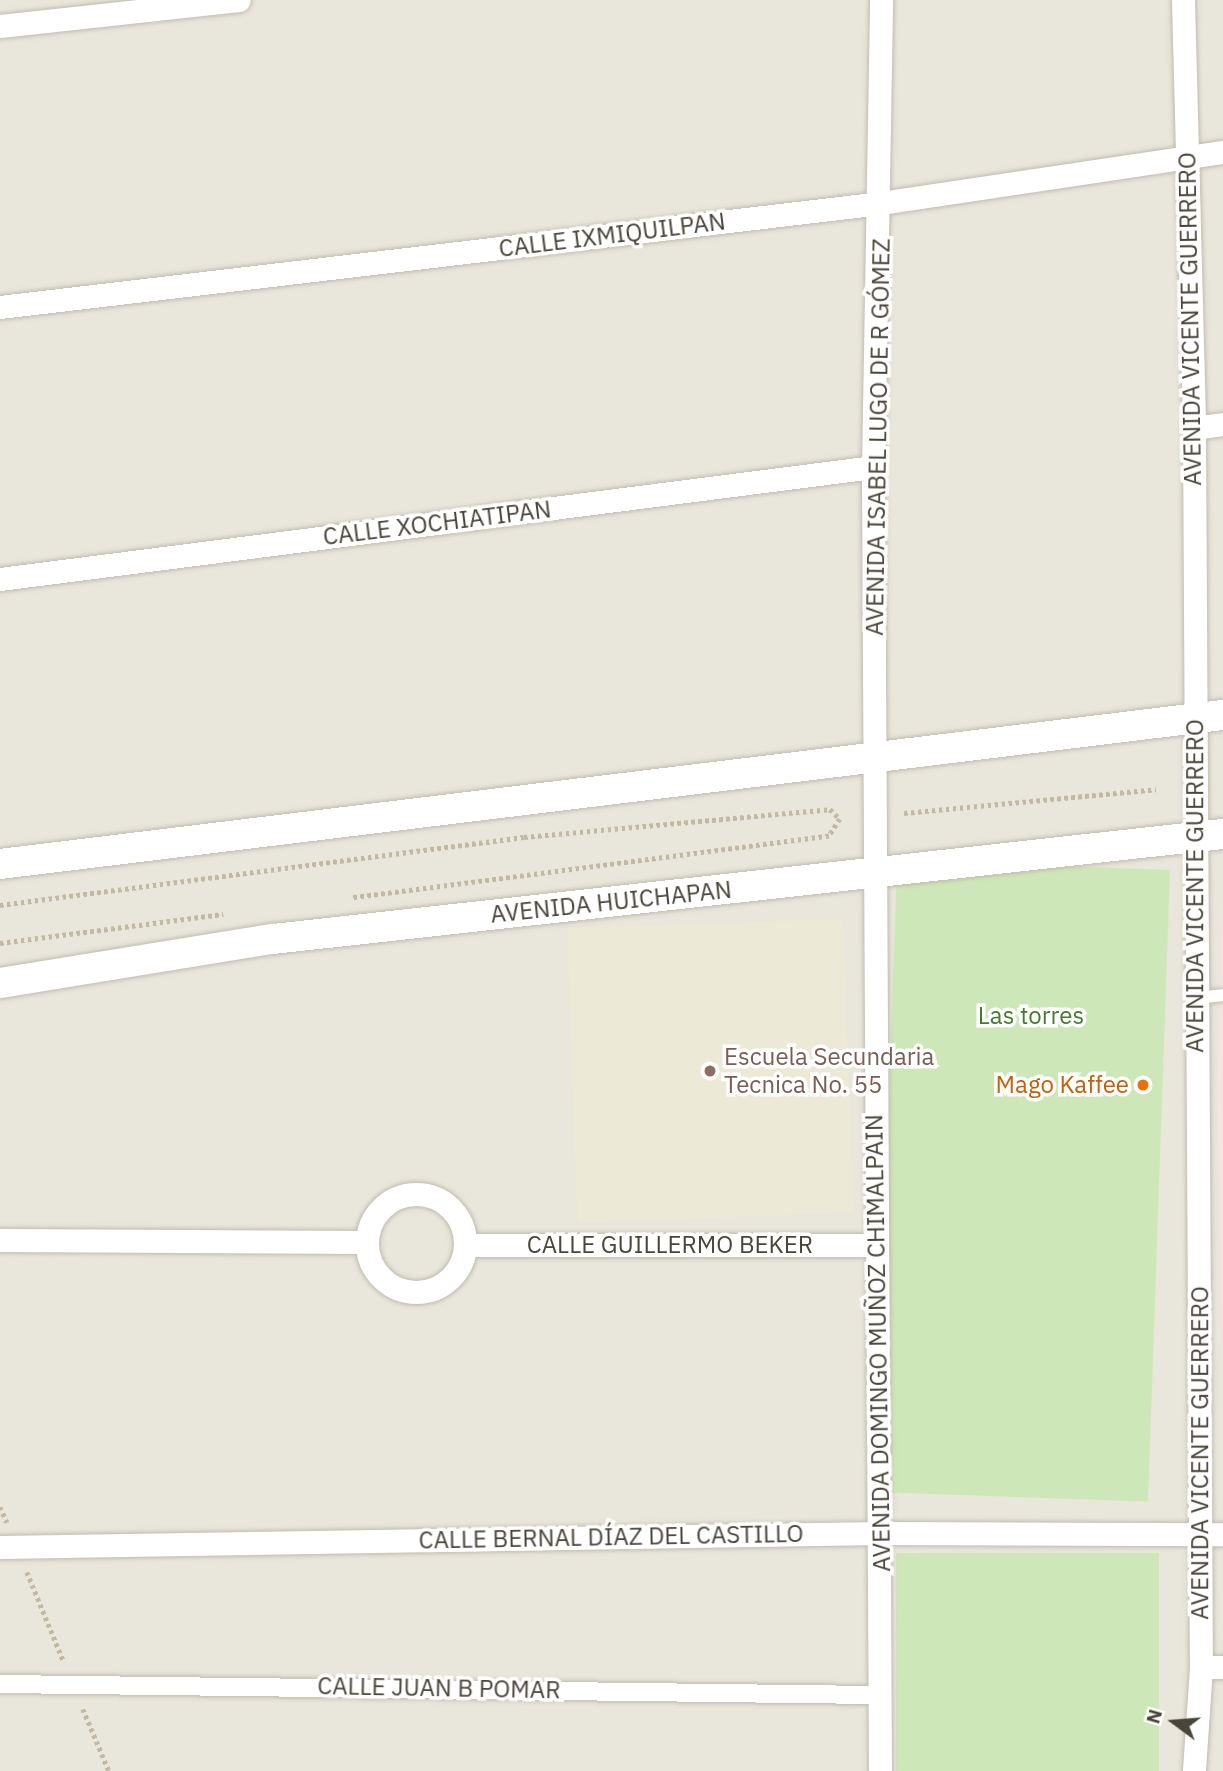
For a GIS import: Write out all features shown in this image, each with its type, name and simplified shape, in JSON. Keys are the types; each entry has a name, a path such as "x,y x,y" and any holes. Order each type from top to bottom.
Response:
{"street":[{"path":"0,26 239,0"},
{"name":"AVENIDA ISABEL LUGO DE R GÓMEZ","path":"875,873 873,467 881,203 881,0"},
{"name":"AVENIDA VICENTE GUERRERO","path":"1183,0 1194,428 1209,717 1193,839 1195,998 1212,1534 1212,1667 1194,1771"},
{"name":"CALLE IXMIQUILPAN","path":"0,307 881,203 1223,152"},
{"path":"1194,428 1223,424"},
{"name":"CALLE XOCHIATIPAN","path":"0,579 873,467"},
{"path":"0,864 1209,717"},
{"name":"AVENIDA HUICHAPAN","path":"0,983 273,939 1223,834"},
{"name":"AVENIDA DOMINGO MUÑOZ CHIMALPAIN","path":"875,873 875,1245 882,1532 878,1695 880,1771"},
{"path":"418,1194 452,1209 466,1245 450,1280 415,1293 380,1278 367,1242 383,1208 418,1194"},
{"path":"0,1240 367,1242"},
{"name":"CALLE GUILLERMO BEKER","path":"466,1245 875,1245"},
{"name":"CALLE BERNAL DÍAZ DEL CASTILLO","path":"8,1547 882,1532 1212,1534"},
{"name":"CALLE JUAN B POMAR","path":"0,1684 72,1682 878,1695"}],"lane":[{"path":"1195,998 1223,995"}],"path":[{"path":"904,813 1156,789"},
{"path":"0,905 524,837 830,809 840,819 829,836 346,899"},
{"path":"0,943 235,913"},
{"path":"0,1507 8,1547 72,1682 109,1771"}],"shaded area":[{"path":"0,0 1223,0 1223,1771 0,1771"},
{"path":"1223,895 1223,1366 1217,1090"},
{"name":"Escuela Secundaria Tecnica No. 55","path":"843,919 853,1213 577,1222 567,929"}],"green space":[{"name":"Las torres","path":"897,860 1170,870 1148,1502 875,1492"},
{"path":"896,1553 1159,1553 1159,1771 896,1771"}],"place":[{"name":"Escuela Secundaria Tecnica No. 55","path":"710,1071"},
{"name":"Mago Kaffee","path":"1143,1085"}]}
